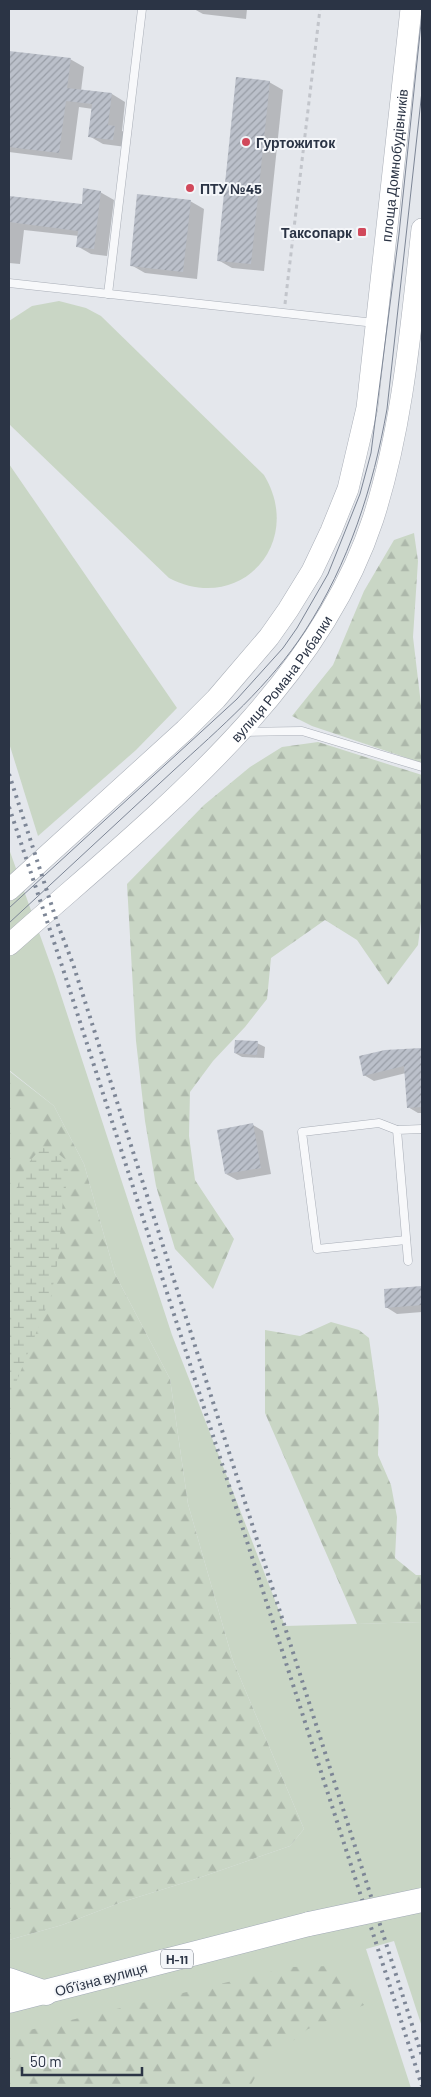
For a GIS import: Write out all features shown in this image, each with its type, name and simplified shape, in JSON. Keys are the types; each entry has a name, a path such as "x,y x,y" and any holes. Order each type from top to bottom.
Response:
{"main road":[{"name":"площа Домнобудівників","path":"378,323 411,9"},
{"name":"вулиця Романа Рибалки","path":"9,945 161,809 239,732 285,680 312,644 336,604 356,563 372,520 385,475 411,324 422,229"},
{"path":"9,890 191,724 248,663 288,610 312,571 348,489 367,408 378,323"},
{"name":"Обʼїзна вулиця","path":"9,2001 309,1924 422,1900"},
{"path":"9,1980 46,1993"}],"lane":[{"path":"108,294 142,9"},
{"path":"9,283 378,323"},
{"path":"239,732 302,731 422,767"},
{"path":"406,1240 317,1249 302,1132 379,1124 397,1130 422,1128"},
{"path":"397,1130 408,1261"}],"path":[{"path":"284,313 320,9"}],"green space":[{"path":"59,301 86,308 101,316 264,475 275,500 276,525 271,547 258,566 241,580 220,587 195,587 169,578 9,424 9,321 32,306"},
{"path":"9,464 177,708 136,750 38,836 9,743"},
{"path":"414,533 418,561 413,637 422,713 422,763 312,726 292,716 333,665 364,591 394,540"},
{"path":"318,742 422,775 422,913 418,945 388,985 357,940 325,920 271,958 267,999 245,1027 213,1061 190,1092 189,1136 195,1180 234,1239 213,1289 175,1249 156,1186 145,1121 136,1041 127,884 204,805 250,767 282,747"},
{"path":"9,849 55,977 172,1335 285,1626 422,1622 422,2027 394,1941 366,1949 411,2088 9,2088 9,1940 62,1925 122,1902 190,1881 290,1846 304,1829 233,1661 188,1504 170,1379 115,1274 84,1164 54,1106 9,1070"},
{"path":"9,1071 54,1106 84,1164 115,1274 170,1379 188,1504 233,1661 304,1829 290,1846 190,1881 122,1902 62,1925 9,1940"},
{"path":"43,1148 55,1151 66,1160 69,1175 63,1199 58,1260 51,1296 9,1400 9,1211 18,1184 26,1168"},
{"path":"331,1322 359,1330 369,1338 379,1409 378,1455 391,1485 397,1517 395,1558 416,1575 422,1575 422,1622 357,1624 265,1413 265,1330 300,1336"},
{"path":"333,1966 364,2005 308,2029 263,2064 249,2088 9,2088 9,2035 290,1967"}],"building":[{"path":"9,51 71,58 67,88 112,93 108,125 115,126 113,140 88,137 92,104 66,101 59,153 9,147"},
{"name":"Гуртожиток","path":"236,77 270,81 251,264 217,261"},
{"path":"83,188 101,191 94,249 76,247 78,231 9,222 9,196 82,204"},
{"path":"137,194 191,200 183,272 130,266"},
{"path":"235,1040 258,1041 257,1055 234,1053"},
{"path":"422,1048 422,1107 407,1108 404,1066 363,1076 359,1056 385,1050"},
{"path":"253,1123 261,1168 225,1174 217,1130"},
{"path":"422,1286 422,1305 385,1308 384,1289"}],"tram line":[{"path":"9,908 237,699 283,648 297,628 328,574 360,494 371,453 399,234 422,14"},
{"path":"9,923 244,705 291,651 321,605 334,579 347,552 367,496 387,409 422,91"}],"railway":[{"path":"9,774 58,925 73,964 422,2056"},
{"path":"9,807 63,969 422,2086"}],"place":[{"name":"Гуртожиток","path":"246,142"},
{"name":"ПТУ №45","path":"190,188"},
{"name":"Таксопарк","path":"362,232"}]}
